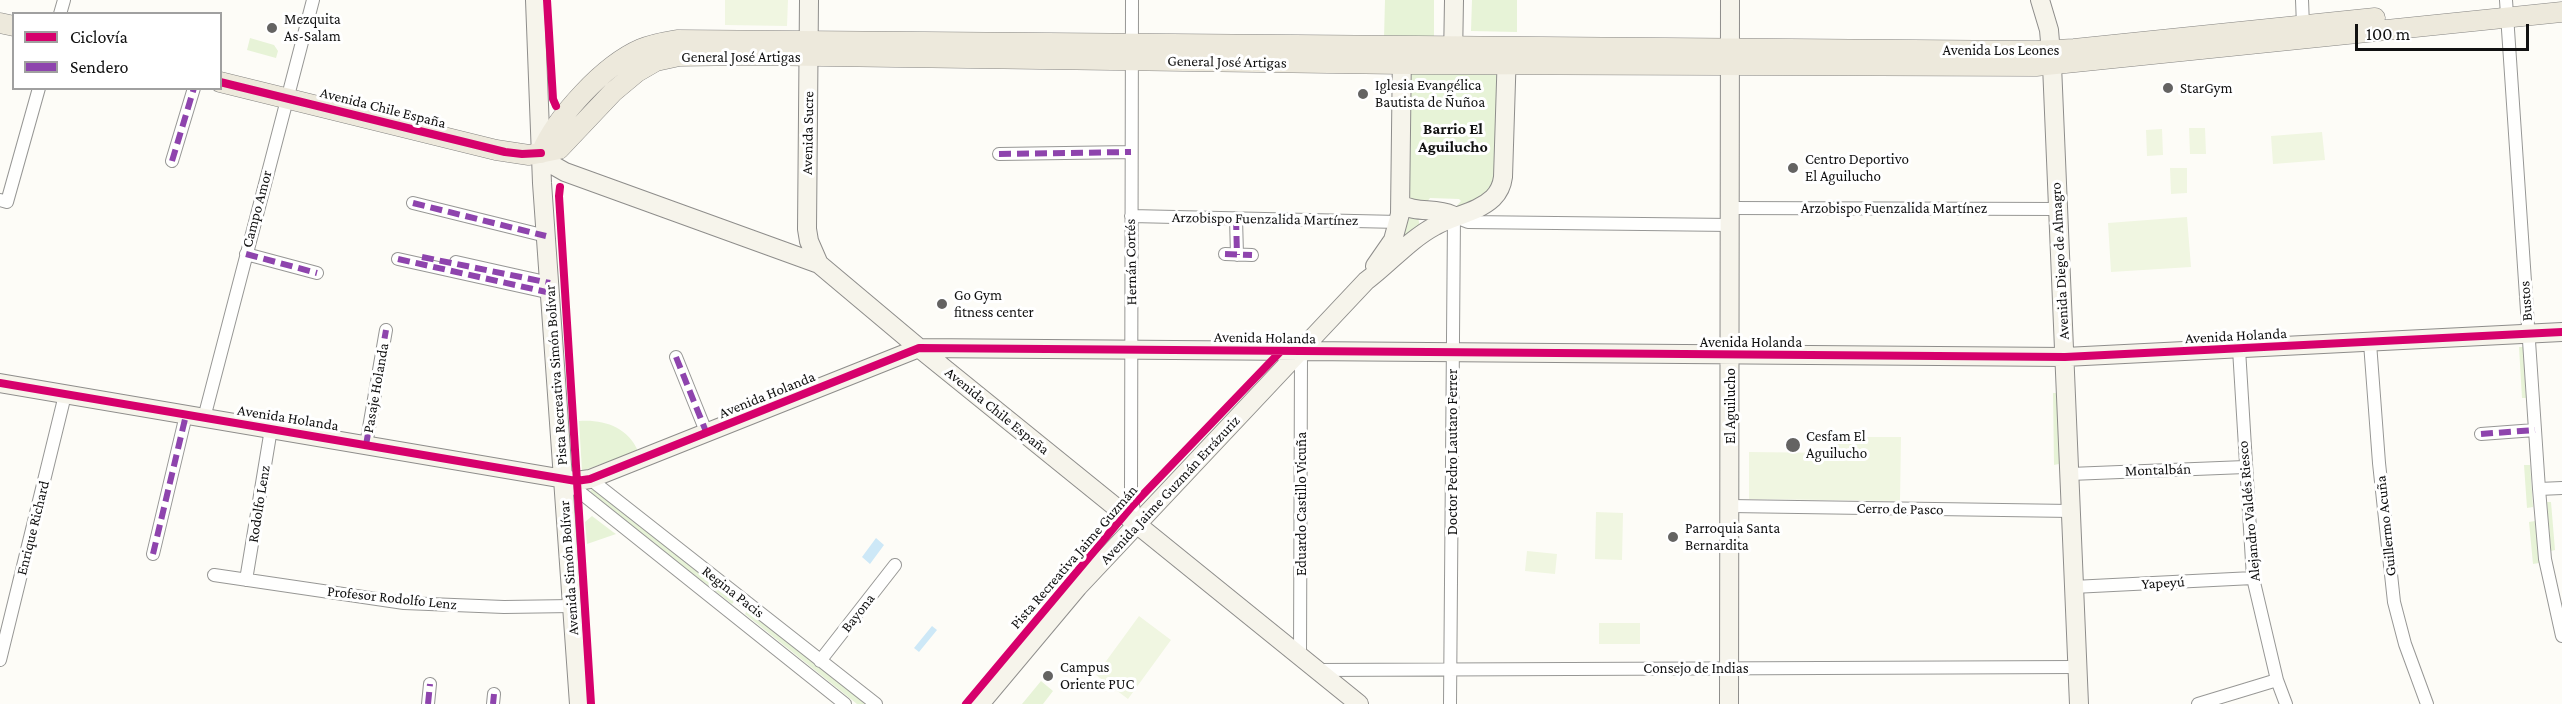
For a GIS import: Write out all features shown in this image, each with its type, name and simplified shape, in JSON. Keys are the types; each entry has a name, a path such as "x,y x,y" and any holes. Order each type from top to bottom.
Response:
{"main road":[{"name":"Avenida Los Leones","path":"1506,56 2052,58 2507,7 2547,0"},
{"name":"Avenida Los Leones","path":"2052,58 2303,25 2507,7 2562,12"},
{"name":"General José Artigas","path":"541,153 559,149 613,92 643,67 656,61 692,56 809,49 1506,56"},
{"name":"Avenida Chile España","path":"222,83 505,152 541,153"}],"street":[{"name":"Campo Amor","path":"153,554 246,254 313,0"},
{"name":"Avenida Simón Bolívar","path":"535,0 546,236 579,704"},
{"name":"Avenida Sucre","path":"809,0 807,229 809,241 819,264"},
{"name":"Hernán Cortés","path":"1132,0 1131,496 1137,524"},
{"path":"1453,56 1454,0"},
{"name":"El Aguilucho","path":"1729,704 1730,0"},
{"name":"Avenida Diego de Almagro","path":"2040,0 2046,18 2052,58 2079,704"},
{"path":"2301,0 2303,25"},
{"name":"Bustos","path":"2507,7 2545,559 2562,636"},
{"path":"1400,213 1402,55"},
{"path":"1400,213 1408,208 1443,212 1453,216 1484,205 1497,194 1502,183 1506,56"},
{"path":"3,201 38,90"},
{"path":"172,161 193,90"},
{"path":"999,154 1131,152"},
{"name":"Avenida Chile España","path":"541,153 551,164 565,172 786,250 819,264 1359,704"},
{"path":"413,203 546,236"},
{"name":"Arzobispo Fuenzalida Martínez","path":"1453,216 1468,222 2057,209"},
{"name":"Arzobispo Fuenzalida Martínez","path":"1131,216 1236,218 1400,213"},
{"name":"Avenida Jaime Guzmán Errázuriz","path":"980,704 1078,587 1301,352 1366,280 1391,244 1400,213"},
{"name":"Avenida Jaime Guzmán Errázuriz","path":"1366,280 1417,237 1453,216"},
{"name":"Doctor Pedro Lautaro Ferrer","path":"1450,704 1453,216"},
{"path":"1236,218 1231,254 1252,255"},
{"path":"786,250 798,242 807,229"},
{"path":"246,254 317,273"},
{"path":"399,256 441,259 551,288"},
{"name":"Pasaje Holanda","path":"366,445 386,330"},
{"name":"Avenida Holanda","path":"0,384 576,481 590,479 707,434 920,348 2065,357 2370,344 2562,332"},
{"name":"Guillermo Acuña","path":"2370,344 2381,484 2394,602 2405,644 2427,704"},
{"name":"Alejandro Valdés Riesco","path":"2239,349 2253,578 2277,680 2286,704"},
{"name":"Eduardo Castillo Vicuña","path":"1300,656 1301,352"},
{"path":"676,357 707,434"},
{"name":"Enrique Richard","path":"0,660 65,395"},
{"name":"Rodolfo Lenz","path":"246,580 271,429"},
{"path":"2481,434 2535,430"},
{"name":"Montalbán","path":"2070,474 2245,467"},
{"name":"Regina Pacis","path":"562,479 845,704"},
{"name":"Regina Pacis","path":"590,479 876,704"},
{"path":"2539,489 2562,488"},
{"name":"Cerro de Pasco","path":"1730,506 2071,512"},
{"path":"664,560 675,546"},
{"name":"Bayona","path":"820,660 896,565"},
{"name":"Profesor Rodolfo Lenz","path":"214,575 404,603 485,607 572,606"},
{"name":"Yapeyú","path":"2073,587 2253,578"},
{"path":"749,628 760,613"},
{"name":"Consejo de Indias","path":"1317,670 2076,667"},
{"path":"2198,704 2277,680"},
{"path":"428,704 430,684"}],"green space":[{"path":"725,0 788,0 787,26 725,25"},
{"path":"1385,0 1434,0 1434,38 1384,38"},
{"path":"1472,0 1517,0 1517,32 1471,31"},
{"path":"250,38 274,45 278,51 276,58 247,50"},
{"path":"1407,73 1497,73 1495,187 1485,198 1454,209 1461,201 1459,199 1430,198 1424,206 1408,203"},
{"path":"2189,128 2205,128 2206,154 2190,154"},
{"path":"2162,129 2163,155 2147,156 2146,130"},
{"path":"2322,132 2325,160 2273,164 2271,136"},
{"path":"2170,168 2187,168 2187,193 2171,194"},
{"path":"1417,214 1420,226 1400,245 1406,216"},
{"path":"2187,217 2191,267 2111,272 2108,223"},
{"path":"2519,347 2523,347 2526,398 2522,398"},
{"path":"2053,393 2059,393 2059,464 2054,465"},
{"path":"579,421 597,421 614,426 628,436 638,451 582,471"},
{"path":"1837,437 1901,437 1900,501 1749,499 1749,452 1836,453"},
{"path":"2524,465 2530,465 2533,507 2527,508"},
{"path":"593,488 736,599 732,604 602,504 590,491"},
{"path":"2547,502 2551,502 2555,550 2551,551"},
{"path":"1596,512 1623,513 1622,560 1595,559"},
{"path":"592,516 616,534 587,544 585,522"},
{"path":"2535,521 2539,563 2533,564 2529,522"},
{"path":"1527,551 1557,554 1555,574 1525,571"},
{"path":"748,609 867,704 857,704 745,614"},
{"path":"1139,616 1171,640 1128,699 1096,675"},
{"path":"1599,623 1640,623 1640,644 1599,644"},
{"path":"1041,681 1053,691 1043,704 1022,704"}],"water":[{"path":"876,538 884,545 870,564 862,557"},
{"path":"932,626 937,630 919,652 914,648"}],"marked path":[{"path":"172,161 193,90"},
{"path":"999,154 1131,152"},
{"path":"413,203 546,236"},
{"path":"1236,218 1237,255"},
{"path":"246,254 317,273"},
{"path":"1225,254 1252,255"},
{"path":"422,257 550,283"},
{"path":"398,259 551,293"},
{"path":"366,445 386,330"},
{"path":"676,357 707,434"},
{"path":"153,554 186,415"},
{"path":"2481,434 2535,430"},
{"path":"428,704 430,684"},
{"path":"493,704 494,694"}],"cycle path":[{"path":"547,0 553,99 556,106"},
{"path":"222,82 505,152 541,153"},
{"name":"Pista Recreativa Simón Bolívar","path":"560,187 591,704"},
{"name":"Pista Recreativa Simón Bolívar","path":"0,383 576,481 590,479 919,348 2065,357 2562,332"},
{"name":"Pista Recreativa Jaime Guzmán","path":"966,704 1132,506 1280,352"}],"place":[{"name":"Mezquita As-Salam","path":"272,28"},
{"name":"StarGym","path":"2168,88"},
{"name":"Iglesia Evangélica Bautista de Ñuñoa","path":"1363,94"},
{"name":"Centro Deportivo El Aguilucho","path":"1793,168"},
{"name":"Go Gym fitness center","path":"942,304"},
{"name":"Cesfam El Aguilucho","path":"1793,445"},
{"name":"Parroquia Santa Bernardita","path":"1673,537"},
{"name":"Campus Oriente PUC","path":"1048,676"}],"district":[{"name":"Barrio El Aguilucho","path":"1453,138"}]}
